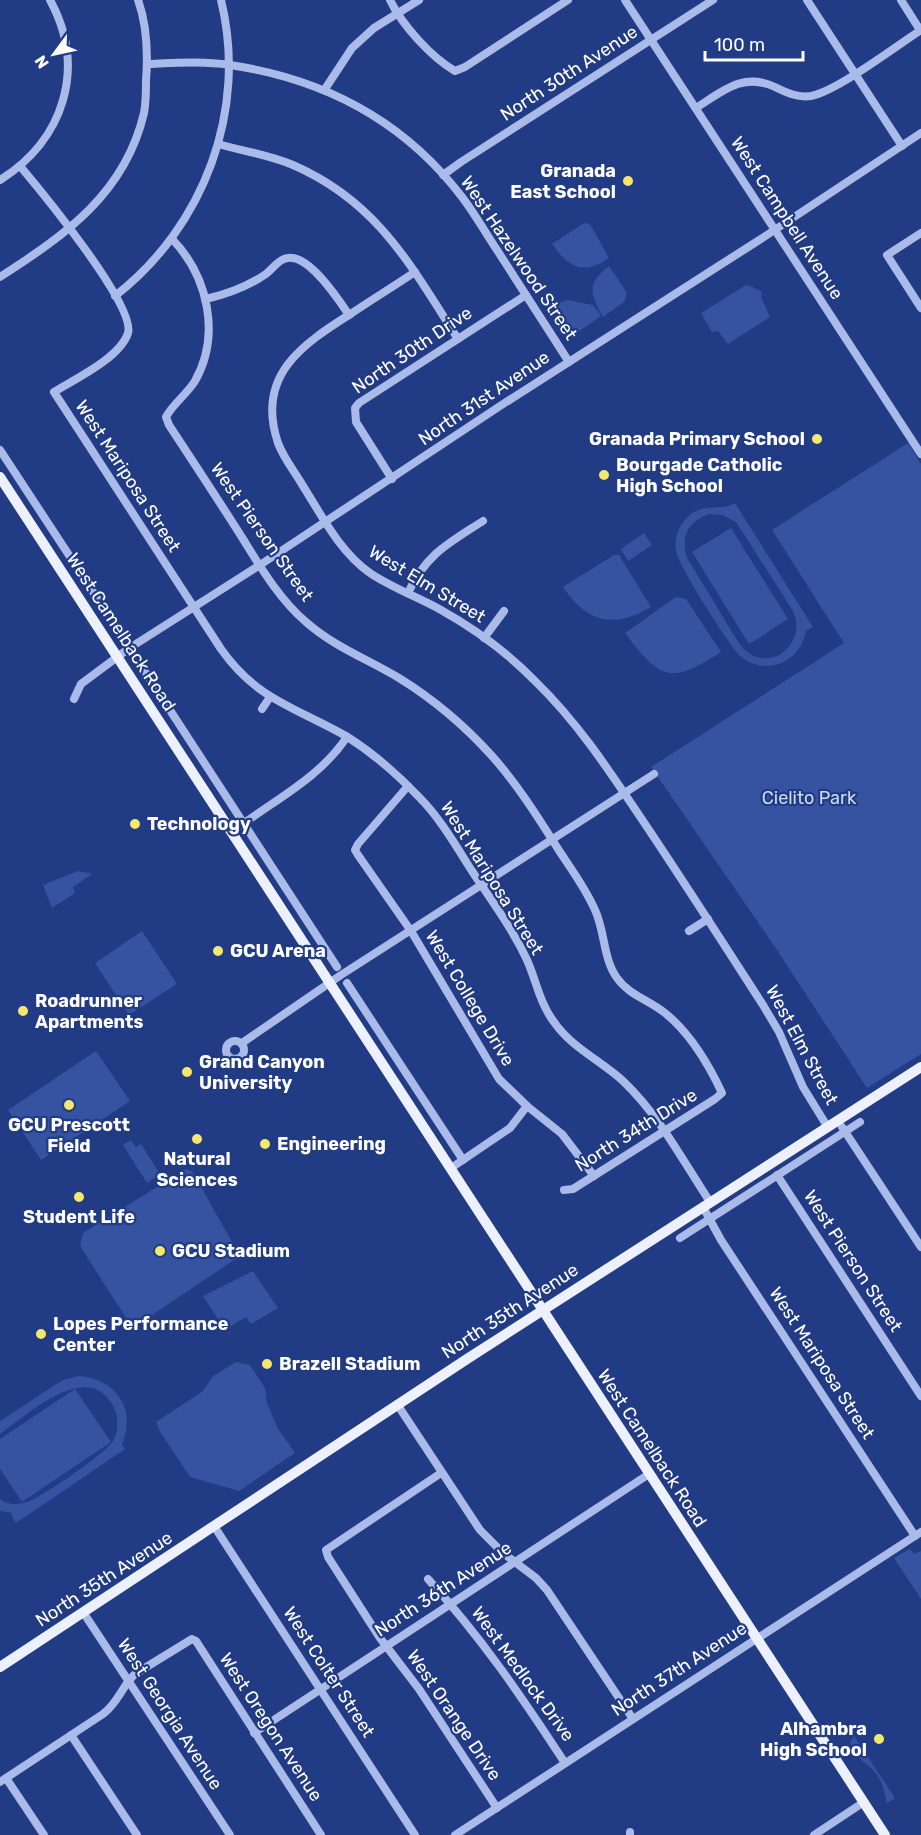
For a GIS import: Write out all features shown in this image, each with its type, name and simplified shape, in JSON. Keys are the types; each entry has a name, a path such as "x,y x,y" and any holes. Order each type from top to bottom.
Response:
{"main road":[{"name":"West Camelback Road","path":"0,477 885,1835"},
{"name":"North 35th Avenue","path":"0,1667 397,1404 921,1067"}],"street":[{"path":"0,180 20,166 42,145 54,124 64,96 68,64 62,27 50,0"},
{"path":"0,277 39,252 87,214 110,188 131,149 144,112 148,64 144,24 138,0"},
{"path":"115,296 146,269 172,239 209,171 225,113 229,65 227,24 221,0"},
{"path":"390,0 405,26 424,46 455,71 568,0"},
{"path":"325,89 352,48 374,28 419,0"},
{"name":"West Campbell Avenue","path":"625,0 921,454"},
{"name":"North 30th Avenue","path":"443,175 713,0"},
{"path":"807,0 902,146"},
{"path":"696,108 743,81 758,81 792,95 807,96 829,89 921,30 901,0"},
{"name":"West Hazelwood Street","path":"148,64 194,62 229,65 277,74 325,89 382,120 416,148 443,175 472,211 569,362"},
{"name":"North 31st Avenue","path":"74,699 81,684 118,656 260,566 921,133"},
{"path":"218,144 291,164 344,193 388,234 458,339"},
{"name":"West Mariposa Street","path":"20,166 71,228 115,296 128,321 128,332 122,344 110,357 54,392 194,607 229,660 262,692 347,737 378,758 408,786 440,822 519,946 542,1002 554,1023 580,1050 621,1080 645,1103 665,1131 706,1205 721,1240 918,1534"},
{"path":"921,233 887,255 921,308"},
{"name":"West Pierson Street","path":"172,239 190,261 200,280 206,299 209,334 200,371 187,392 166,417 260,566 291,608 320,634 398,678 456,720 494,758 522,794 581,884 596,911 610,964 616,977 632,993 664,1012 679,1026 707,1062 722,1093"},
{"path":"206,299 245,287 284,259 293,258 300,260 319,276 349,315 415,272"},
{"name":"North 30th Drive","path":"392,479 356,422 355,408 359,403 526,295"},
{"name":"West Elm Street","path":"349,315 318,334 298,351 281,375 274,399 274,425 286,460 348,553 367,571 442,611 484,638 536,681 596,750 772,1018 803,1087 832,1123 844,1131 921,1247"},
{"name":"West Camelback Road","path":"0,450 122,636"},
{"path":"408,593 419,572 435,553 483,521"},
{"path":"40,538 52,529"},
{"path":"484,638 504,611"},
{"name":"West Camelback Road","path":"140,664 337,967"},
{"path":"262,710 270,697"},
{"path":"175,744 186,736"},
{"path":"232,832 302,785 328,762 347,737"},
{"path":"242,1043 330,983 654,774"},
{"name":"West College Drive","path":"408,786 358,844 356,850 411,931 491,1068 505,1086 527,1106 554,1125 594,1176"},
{"path":"281,907 292,899"},
{"path":"689,931 708,919"},
{"path":"346,983 463,1160"},
{"path":"392,1078 404,1070"},
{"name":"North 34th Drive","path":"564,1190 573,1189 722,1093"},
{"path":"451,1168 510,1128 527,1106"},
{"path":"680,1238 860,1122"},
{"name":"West Pierson Street","path":"777,1175 921,1396"},
{"path":"397,1404 480,1530 491,1542 536,1578 559,1606 633,1719"},
{"name":"West Orange Drive","path":"441,1473 326,1550 328,1557 386,1646 420,1689 497,1808"},
{"name":"North 36th Avenue","path":"254,1733 649,1474"},
{"name":"West Colter Street","path":"214,1526 415,1835"},
{"name":"North 37th Avenue","path":"455,1835 918,1534"},
{"name":"West Medlock Drive","path":"428,1579 493,1656 565,1763"},
{"name":"West Georgia Avenue","path":"83,1612 230,1835"},
{"name":"West Oregon Avenue","path":"128,1680 187,1640 192,1638 196,1641 321,1835"},
{"path":"44,1835 3,1780 109,1709 128,1680"},
{"path":"71,1735 137,1835"},
{"path":"814,1835 864,1802"}],"green space":[{"path":"584,223 590,224 609,258 600,264 584,268 570,263 552,244"},
{"path":"609,266 627,293 624,302 603,317 592,289 597,278"},
{"path":"746,285 762,292 761,297 770,317 728,344 718,331 712,332 701,313"},
{"path":"567,300 593,305 601,316 578,332 572,330 556,304"},
{"name":"Cielito Park","path":"908,443 921,464 921,1054 867,1088 777,950 651,767 844,643 772,530"},
{"path":"735,503 813,627 806,631 797,652 780,664 759,665 739,655 704,603 676,551 679,530 691,514 703,508 730,506","holes":["710,514 722,515 736,522 793,611 796,623 795,634 791,644 775,657 765,659 754,656 741,646 687,558 686,536 692,525"]},
{"path":"731,528 788,619 749,644 692,552"},
{"path":"644,533 652,545 628,561 621,549"},
{"path":"614,555 619,555 651,607 625,618 602,619 582,608 563,587"},
{"path":"676,597 686,599 721,652 690,670 678,673 658,668 637,649 625,633"},
{"path":"78,871 92,874 73,887 75,893 52,908 43,885"},
{"path":"142,931 177,984 129,1015 95,963"},
{"name":"GCU Prescott Field","path":"96,1051 130,1101 41,1160 8,1110"},
{"path":"131,1140 136,1147 141,1144 160,1174 147,1183 123,1145"},
{"name":"GCU Stadium","path":"186,1169 192,1171 240,1256 145,1320 130,1324 80,1246 83,1233"},
{"path":"253,1271 278,1308 251,1324 246,1317 225,1330 203,1296"},
{"path":"236,1362 250,1365 265,1388 267,1403 277,1427 295,1453 239,1491 190,1477 156,1422 203,1391 213,1376"},
{"path":"79,1376 103,1383 120,1398 127,1419 122,1444 125,1449 16,1523 12,1513 0,1511 0,1499 16,1504 34,1499 86,1465 108,1447 115,1437 117,1419 113,1406 102,1393 89,1387 73,1389 57,1395 0,1434 0,1421 63,1380"},
{"path":"75,1389 111,1442 22,1502 0,1469 0,1439"},
{"path":"910,1549 914,1554 921,1551 921,1599 894,1558"},
{"path":"854,1736 895,1798 887,1803 878,1776 854,1752 850,1742"}],"place":[{"name":"Granada East School","path":"628,181"},
{"name":"Granada Primary School","path":"817,439"},
{"name":"Bourgade Catholic High School","path":"604,475"},
{"name":"Technology","path":"135,824"},
{"name":"GCU Arena","path":"218,951"},
{"name":"Roadrunner Apartments","path":"23,1011"},
{"name":"Grand Canyon University","path":"187,1072"},
{"name":"GCU Prescott Field","path":"69,1105"},
{"name":"Natural Sciences","path":"197,1139"},
{"name":"Engineering","path":"265,1144"},
{"name":"Student Life","path":"79,1197"},
{"name":"GCU Stadium","path":"160,1251"},
{"name":"Lopes Performance Center","path":"41,1334"},
{"name":"Brazell Stadium","path":"267,1364"},
{"name":"Alhambra High School","path":"879,1739"}]}
